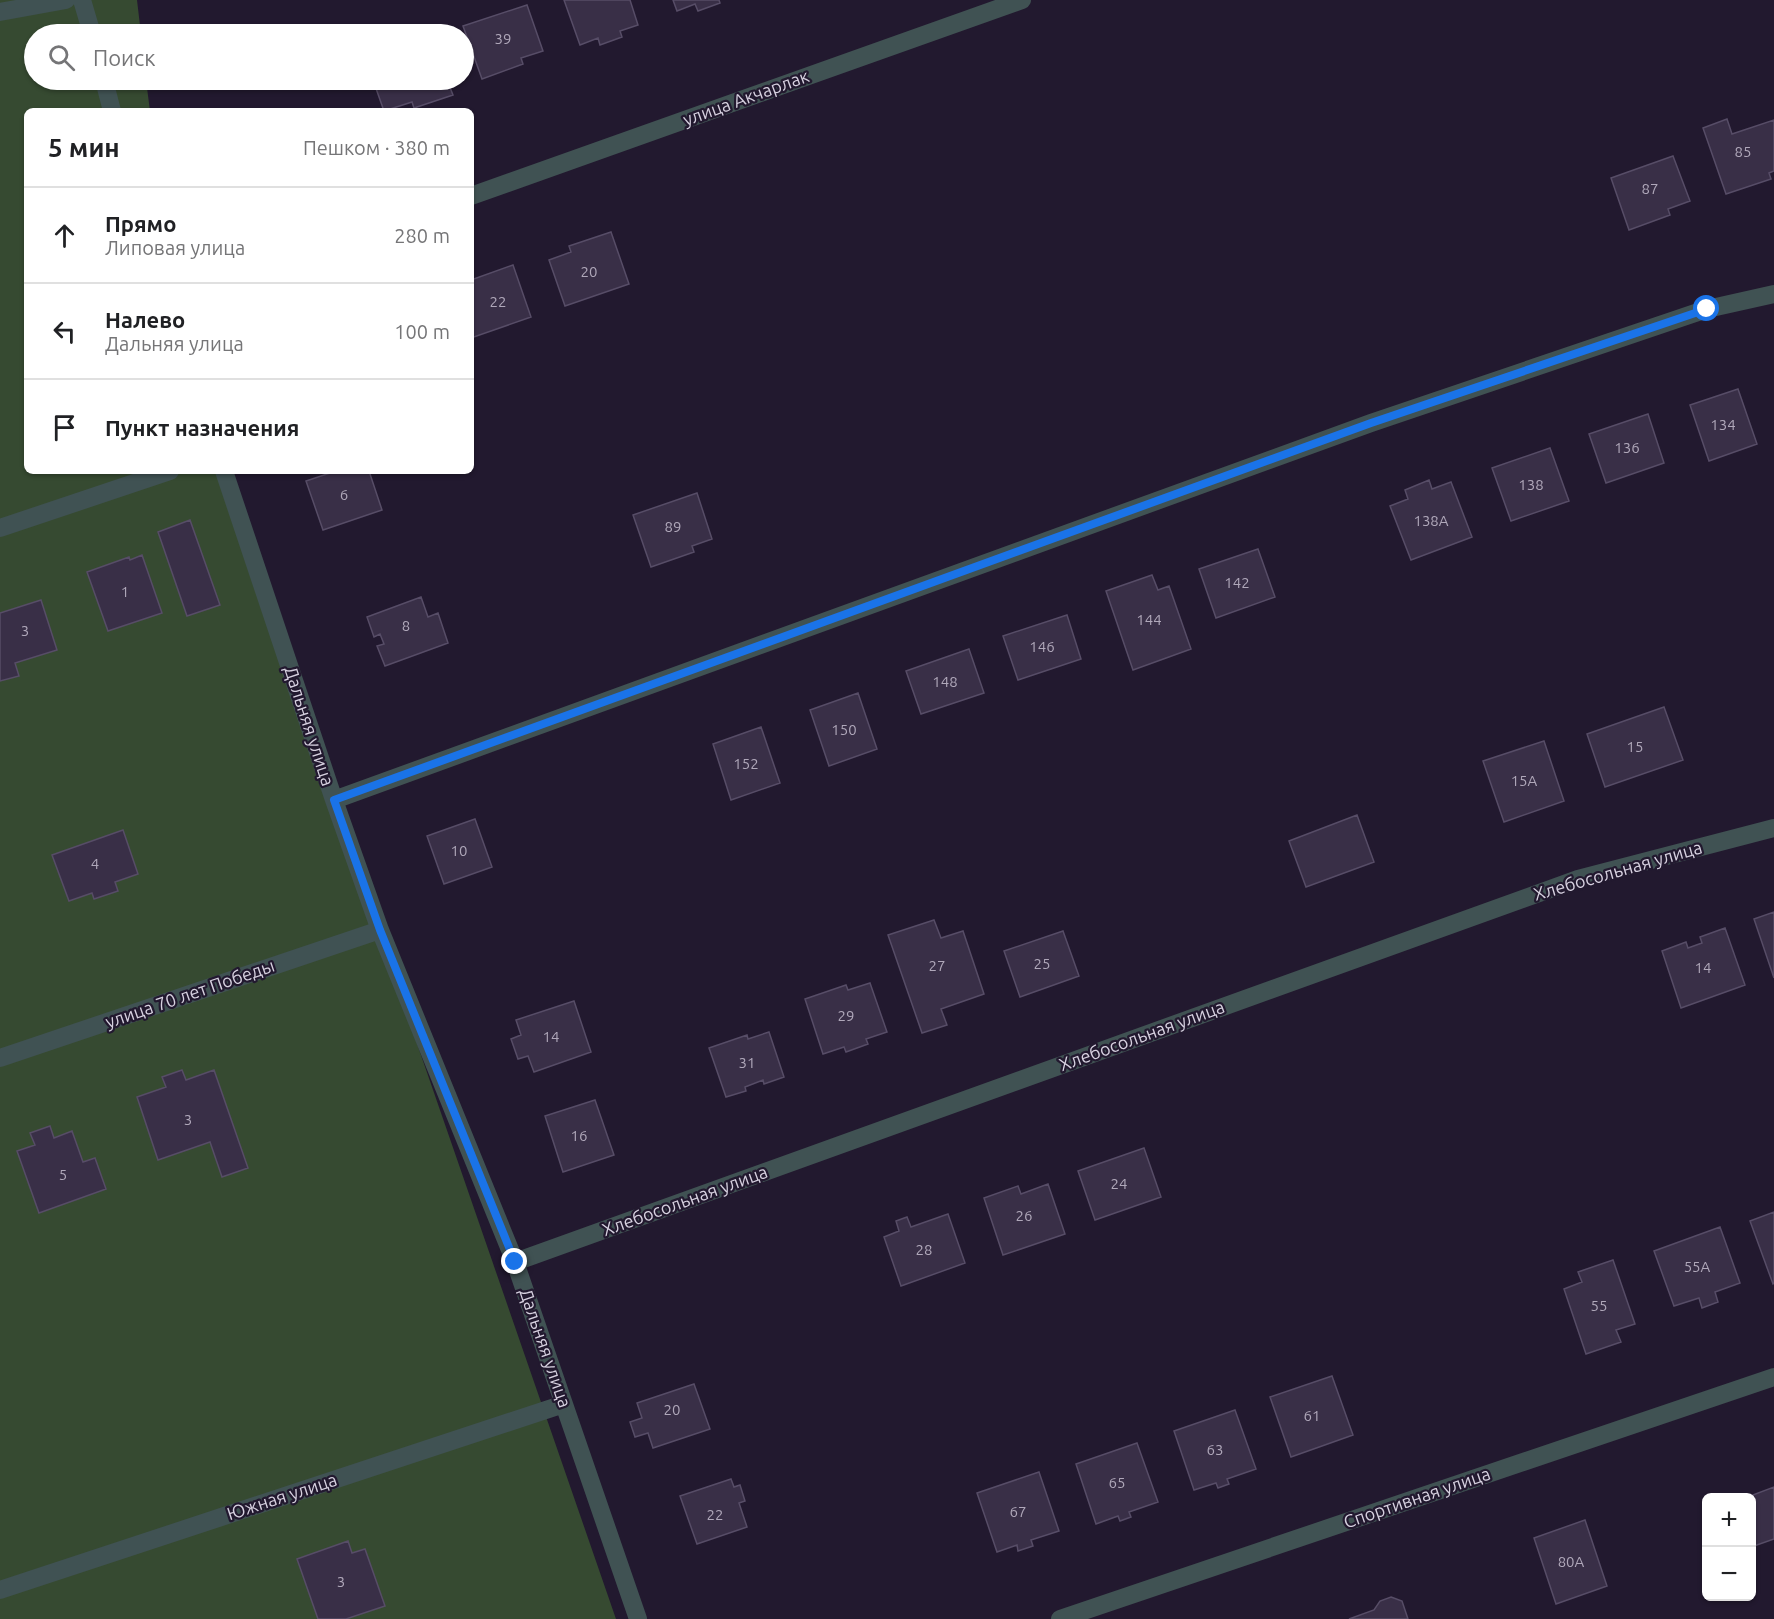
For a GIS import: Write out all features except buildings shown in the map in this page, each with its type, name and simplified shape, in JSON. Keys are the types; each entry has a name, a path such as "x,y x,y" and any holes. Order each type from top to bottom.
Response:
{"street":[{"path":"0,12 66,0"},
{"path":"82,0 89,24"},
{"name":"улица Акчарлак","path":"474,195 1022,0"},
{"path":"107,90 111,108"},
{"path":"334,800 1371,423 1707,309 1774,294"},
{"path":"0,528 161,474"},
{"name":"Дальняя улица","path":"225,474 380,930 515,1262 638,1619"},
{"name":"Хлебосольная улица","path":"515,1262 1578,879 1774,828"},
{"name":"улица 70 лет Победы","path":"0,1058 380,930"},
{"name":"Спортивная улица","path":"1060,1619 1774,1377"},
{"name":"Южная улица","path":"0,1590 564,1404"}],"green space":[{"path":"0,0 137,0 140,24 24,24 24,90 147,90 150,108 24,108 24,474 220,474 616,1619 0,1619"}],"route":[{"path":"515,1262 380,930 334,800 1371,423 1707,309"}]}
